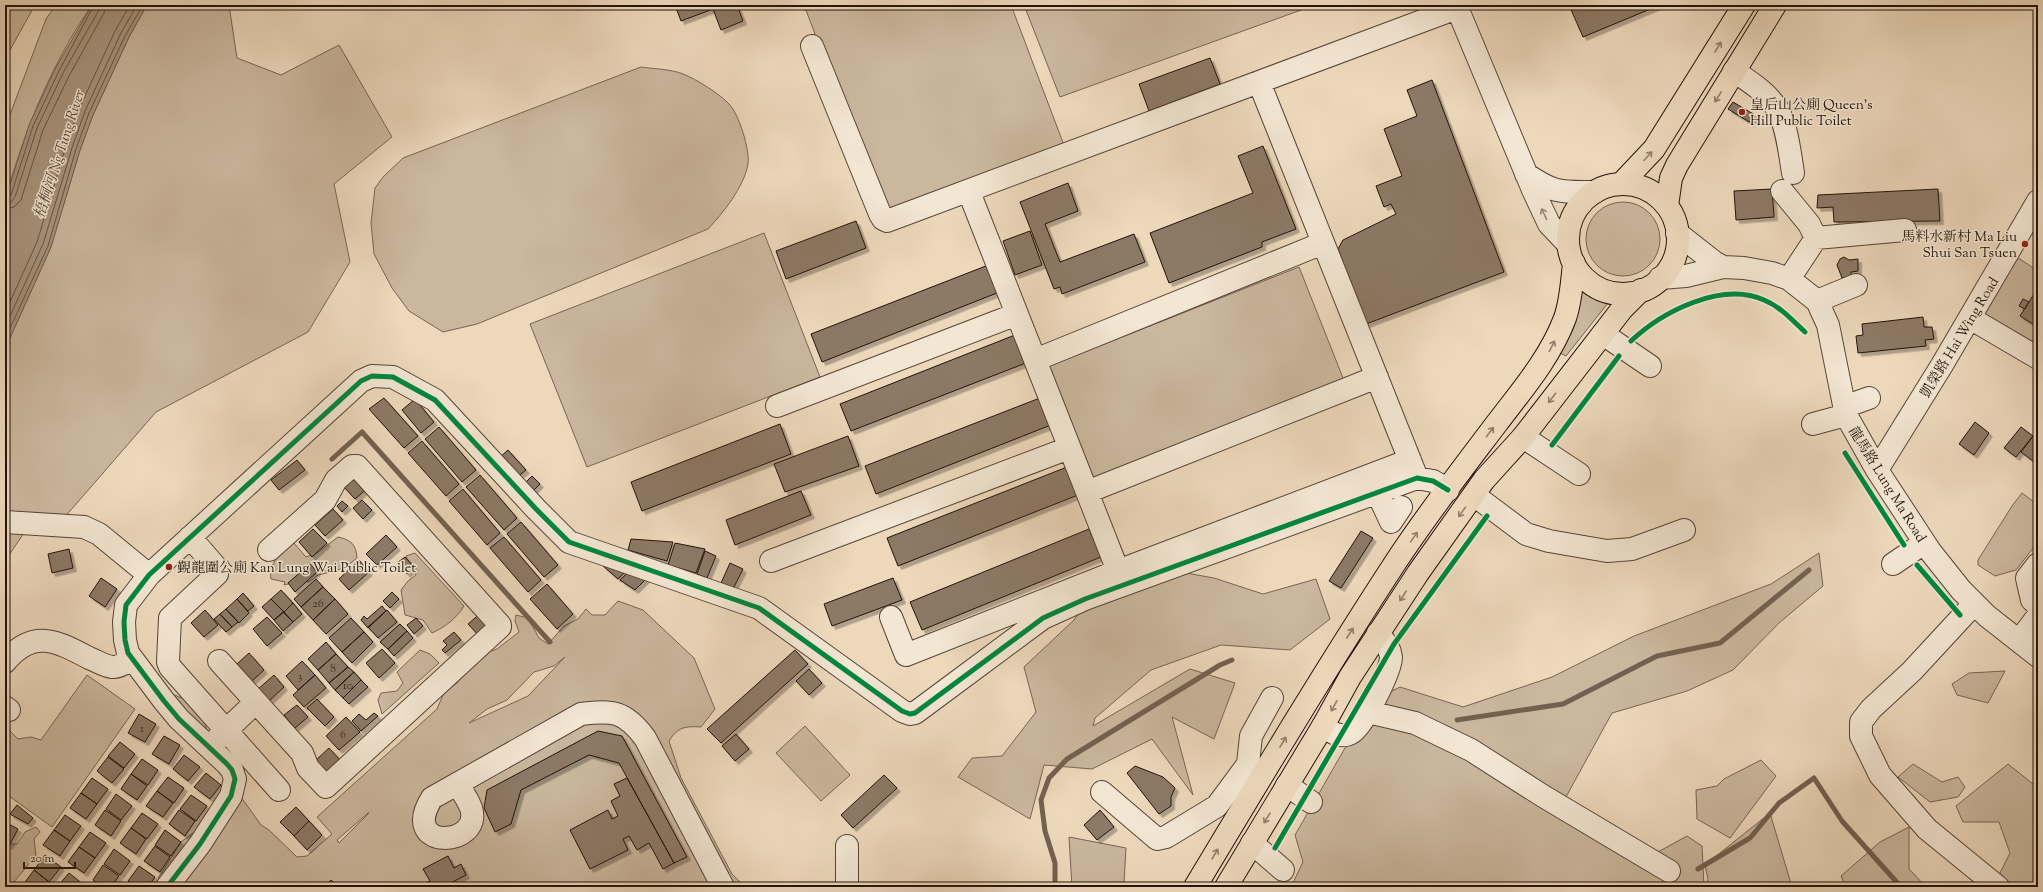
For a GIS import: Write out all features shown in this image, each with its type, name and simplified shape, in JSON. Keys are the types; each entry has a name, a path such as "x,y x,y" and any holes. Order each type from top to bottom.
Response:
{"main road":[{"path":"1621,184 1654,149 1744,5"},
{"path":"1667,206 1672,178 1677,165 1775,5"},
{"path":"1195,887 1256,768 1398,559 1531,379 1549,351 1565,318 1570,296 1571,254 1569,230 1574,215 1583,202 1595,192 1606,187 1621,184 1646,189 1658,197 1667,206 1673,218 1677,233 1674,259 1660,278 1641,290 1622,309 1523,437 1474,495 1418,573 1350,677 1323,726 1226,887"},
{"path":"1571,254 1589,282 1605,291 1623,293 1641,290"}],"street":[{"path":"812,46 883,219 893,221 1456,6 1526,174 1549,224 1571,254"},
{"path":"1734,71 1751,83 1772,102 1778,110 1781,154 1788,182 1816,238"},
{"path":"1260,82 1413,469 1448,490"},
{"path":"1526,174 1544,187 1556,191 1595,192"},
{"path":"969,192 1118,571"},
{"name":"凱榮路 Hai Wing Road","path":"1877,470 2035,215"},
{"path":"1816,238 1905,230"},
{"path":"1677,233 1714,262 1723,267"},
{"path":"1789,279 1816,238"},
{"path":"1035,360 1323,243"},
{"name":"龍馬路 Lung Ma Road","path":"1660,278 1686,276 1723,267 1744,268 1772,273 1789,279 1817,301 1828,325 1845,411 1877,470 1941,567 1974,604 2038,656"},
{"path":"1817,301 1856,285"},
{"path":"776,406 1017,314"},
{"path":"1970,318 2038,358"},
{"path":"1603,334 1650,366"},
{"path":"167,887 200,844 234,790 235,779 232,770 169,707 132,660 125,640 124,622 126,605 148,575 362,381 372,376 393,377 435,400 448,412 536,509 569,542 759,608 902,710 910,714 915,713 1043,618 1085,599 1378,492 1413,469"},
{"path":"1087,492 1377,377"},
{"path":"1813,424 1845,411 1869,398"},
{"path":"1523,437 1579,474"},
{"path":"771,561 1069,448"},
{"path":"219,661 302,753 308,768 326,787 500,627 355,466 336,480 325,500 269,550"},
{"path":"891,617 906,655 1118,571 1413,469"},
{"path":"1378,492 1393,520"},
{"path":"1474,495 1526,534 1549,541 1607,550 1620,550 1632,549 1684,530"},
{"path":"5,522 84,527 99,534 148,575"},
{"path":"190,537 215,566 217,574 170,618 168,662 170,667 280,790"},
{"path":"1892,564 1924,543"},
{"path":"2038,564 2027,578 2032,600 2038,605"},
{"path":"1974,604 1912,672 1871,709 1861,722 1861,736 1880,775 1927,829 1998,887"},
{"path":"2019,641 2038,616"},
{"path":"1323,726 1335,735 1350,734 1357,728 1368,712 1387,673 1391,660 1390,648 1378,633"},
{"path":"5,662 18,649 29,643 41,640 54,641 63,644 105,666 114,668 132,660"},
{"path":"1102,792 1157,839 1166,837 1217,806 1256,768 1251,736 1272,698"},
{"path":"208,746 256,702"},
{"path":"458,784 581,714 601,712 621,716 633,723 645,738 723,887"},
{"path":"1368,712 1415,723 1471,750 1543,796 1669,871"},
{"path":"1287,785 1311,802"},
{"path":"1252,843 1283,870"},
{"path":"847,846 847,887"}],"shaded area":[{"path":"5,5 35,5 5,59"},
{"path":"56,5 92,5 64,51 40,99 21,149 5,200 5,128 46,19"},
{"path":"147,5 229,5 237,58 281,75 339,45 392,137 334,184 350,262 308,332 156,412 57,526 5,522 5,349 51,247 80,150 93,115 129,37"},
{"path":"804,5 1011,5 1065,148 885,218"},
{"path":"1024,5 1315,5 1060,97"},
{"path":"641,67 678,72 701,83 714,91 729,104 740,124 746,142 748,158 746,173 732,199 708,229 477,324 443,332 409,311 392,288 374,254 371,223 375,188 383,177 403,158"},
{"path":"1616,202 1630,202 1644,208 1654,218 1660,232 1660,246 1654,260 1644,270 1630,276 1616,276 1602,270 1592,260 1586,246 1586,232 1592,218 1602,208"},
{"path":"764,233 820,377 587,467 530,324"},
{"path":"2015,256 2038,271 2038,348 1980,313"},
{"path":"1299,267 1345,383 1092,483 1046,367"},
{"path":"1582,289 1588,294 1608,303 1566,356 1560,353 1573,329"},
{"path":"2022,493 2038,505 2038,542 2016,570 1995,576 1978,565 1978,560 2012,506"},
{"path":"26,530 5,561 5,534"},
{"path":"338,537 352,543 355,549 357,558 346,567 318,575 309,582 300,581 284,585 285,582 271,579 274,563 280,554 293,542 306,557 317,553"},
{"path":"415,553 464,606 450,622 432,633 423,620 405,615 401,590 408,581 416,575 406,556"},
{"path":"1819,553 1823,586 1779,623 1733,670 1687,691 1612,713 1561,806 1647,858 1687,836 1702,846 1704,887 1291,887 1303,862 1295,835 1345,748 1369,727 1386,694 1400,687 1463,707 1552,677 1634,636 1771,584"},
{"path":"1186,573 1214,578 1263,594 1316,579 1330,619 1290,650 1221,645 1151,670 1095,718 1093,726 1190,669 1235,683 1214,739 1172,717 1193,795 1152,739 1092,769 1044,765 1030,819 958,777 972,758 1002,756 1036,712 1024,667 1074,620 1087,601"},
{"path":"618,601 643,610 694,658 715,709 701,727 682,728 672,736 669,741 681,778 732,874 745,887 166,887 158,878 181,842 241,797 261,825 269,830 297,857 307,856 332,834 317,817 437,709 444,693 457,683 483,654 497,649 519,632 515,621 516,615 528,618 539,638 548,644 564,626 578,619 586,609 592,615 605,615","holes":["565,657 528,696 469,723 487,709 507,700 534,672 554,666","369,813 339,843 337,840"]},
{"path":"420,650 430,654 439,663 382,714 378,700 381,693 397,691 403,683 397,672"},
{"path":"2005,671 1988,703 1957,695 1952,684 1969,673"},
{"path":"87,675 135,709 52,827 9,796 5,800 5,716 9,722 10,731 18,739 31,737 41,740"},
{"path":"164,692 179,697 193,706 202,718 207,734"},
{"path":"805,726 850,775 821,801 776,753"},
{"path":"1761,760 1776,776 1730,838 1697,819 1696,790 1717,786 1724,779"},
{"path":"1913,764 1942,782 1958,777 1965,787 1958,797 1930,802 1898,777"},
{"path":"2008,764 2038,788 2038,887 1993,887 2010,853 1999,822 1963,822 1956,806"},
{"path":"1770,813 1792,887 1706,887 1708,879 1705,865"},
{"path":"36,827 40,832 34,839 36,855 10,887 5,887 5,844 17,844 25,832"},
{"path":"1909,827 1909,869 1926,887 1846,887 1841,876 1880,842"},
{"path":"1069,837 1126,848 1124,883 1129,887 1072,887"}],"water":[{"name":"梧桐河 Ng Tung River","path":"92,5 147,5 129,37 93,115 80,150 51,247 5,349 5,200 29,125 55,69"}],"building":[{"path":"675,5 737,5 743,21 721,30 713,9 681,21"},
{"path":"1569,5 1660,5 1583,37"},
{"path":"1210,58 1220,84 1149,111 1139,84"},
{"path":"1432,80 1504,272 1366,324 1338,249 1343,240 1396,214 1391,204 1384,207 1376,186 1402,176 1384,129 1417,116 1407,90"},
{"name":"皇后山公廁 Queen's Hill Public Toilet","path":"1733,102 1755,115 1751,123 1728,109"},
{"path":"1263,146 1296,229 1262,242 1262,247 1169,283 1150,233 1253,193 1238,156"},
{"path":"1068,183 1078,211 1045,224 1060,262 1134,234 1145,262 1062,294 1060,287 1054,289 1020,202"},
{"path":"1772,189 1774,217 1736,220 1734,191"},
{"path":"1938,189 1940,221 1834,222 1833,207 1817,208 1818,195"},
{"path":"856,221 866,248 786,279 776,251"},
{"path":"1030,231 1042,265 1015,275 1003,241"},
{"path":"1844,257 1849,260 1858,259 1858,271 1851,272 1851,276 1842,278 1837,265 1840,259"},
{"path":"991,264 1002,291 822,362 811,334"},
{"path":"2034,294 2038,296 2038,327 2020,316"},
{"path":"2023,299 2029,302 2025,309 2019,306"},
{"path":"1923,317 1924,327 1932,327 1934,339 1925,340 1926,346 1858,353 1856,336 1863,335 1862,324"},
{"path":"1020,333 1031,361 851,431 840,404"},
{"path":"1045,396 1056,423 876,494 865,466"},
{"path":"384,398 418,436 404,448 369,409"},
{"path":"415,399 434,422 421,433 402,410"},
{"path":"1975,422 1989,433 1974,455 1959,444"},
{"path":"780,424 791,454 642,511 631,482"},
{"path":"439,427 476,470 462,482 425,439"},
{"path":"2021,427 2033,436 2016,457 2004,448"},
{"path":"2037,431 2038,455 2033,461 2021,452"},
{"path":"848,436 859,466 785,492 774,464"},
{"path":"422,441 459,484 446,496 408,453"},
{"path":"508,450 526,470 516,478 499,458"},
{"path":"297,460 305,470 279,490 271,480"},
{"path":"1067,467 1078,495 898,566 887,538"},
{"path":"357,472 370,486 355,499 342,485"},
{"path":"480,475 517,518 504,530 466,487"},
{"path":"532,476 540,484 531,493 523,485"},
{"path":"463,489 500,533 487,545 449,501"},
{"path":"801,491 811,515 735,545 726,520"},
{"path":"362,500 372,510 363,519 353,508"},
{"path":"342,501 348,506 342,512 337,506"},
{"path":"333,509 343,520 325,536 315,525"},
{"path":"521,522 558,565 544,577 507,534"},
{"path":"313,529 327,543 312,557 299,542"},
{"path":"1089,529 1101,557 922,630 910,602"},
{"path":"1361,531 1373,538 1341,588 1329,581"},
{"path":"386,535 397,547 377,565 366,554"},
{"path":"504,537 541,580 528,592 490,548"},
{"path":"631,539 673,542 667,561 628,550"},
{"path":"675,543 705,549 696,573 668,565"},
{"path":"69,549 73,568 52,573 48,554"},
{"path":"705,551 716,556 707,578 697,574"},
{"path":"615,554 634,563 618,579 603,566"},
{"path":"405,557 414,567 407,574 397,563"},
{"path":"359,560 369,572 349,590 339,579"},
{"path":"638,563 654,571 635,590 620,580"},
{"path":"730,563 743,569 733,589 721,583"},
{"path":"310,564 317,572 295,592 288,583"},
{"path":"101,578 117,589 105,607 89,596"},
{"path":"893,578 902,600 832,626 824,604"},
{"path":"316,579 323,587 301,607 294,599"},
{"path":"547,584 573,614 557,629 530,599"},
{"path":"323,587 335,599 313,620 301,607"},
{"path":"281,590 293,603 284,612 271,599"},
{"path":"392,592 399,599 390,608 383,601"},
{"path":"243,593 254,606 248,611 237,599"},
{"path":"237,599 249,613 239,623 226,609"},
{"path":"271,599 284,612 274,620 262,607"},
{"path":"335,599 348,614 326,634 313,620"},
{"path":"293,603 302,614 293,622 284,612"},
{"path":"382,606 386,611 368,628 361,620 364,616 367,619"},
{"path":"226,609 238,622 232,627 220,614"},
{"path":"205,610 218,625 204,637 191,623"},
{"path":"387,610 397,622 378,638 368,627"},
{"path":"283,612 293,622 283,631 274,620"},
{"path":"482,612 494,626 481,638 468,624"},
{"path":"220,614 232,627 226,632 214,619"},
{"path":"267,617 282,633 267,646 253,629"},
{"path":"351,618 364,632 342,652 329,638"},
{"path":"416,618 423,626 414,634 407,625"},
{"path":"400,624 407,631 388,649 380,642"},
{"path":"407,631 413,638 394,656 388,649"},
{"path":"364,632 373,642 352,663 342,652"},
{"path":"454,632 461,640 445,653 442,650 447,645 443,641"},
{"path":"326,642 336,654 318,670 308,659"},
{"path":"382,649 395,663 379,678 366,663"},
{"path":"795,650 808,664 721,743 707,729"},
{"path":"249,653 264,670 252,681 237,664"},
{"path":"336,654 348,667 329,683 318,670"},
{"path":"302,661 315,675 298,690 286,676"},
{"path":"348,667 354,672 335,690 329,683"},
{"path":"809,669 822,683 809,695 796,681"},
{"path":"354,672 361,680 343,698 335,690"},
{"path":"274,675 284,687 268,702 257,690"},
{"path":"315,675 326,688 304,707 293,695"},
{"path":"361,680 368,687 349,704 343,698"},
{"path":"317,699 334,717 325,726 307,708"},
{"path":"297,705 308,717 295,728 284,715"},
{"path":"374,713 378,716 361,731 352,721 359,714 366,720"},
{"path":"139,714 156,724 145,742 128,733"},
{"path":"346,717 360,732 339,750 326,736"},
{"path":"598,731 622,736 687,857 674,863 619,763 589,755 521,790 511,824 495,832 484,808 487,790"},
{"path":"736,734 749,749 735,761 722,746"},
{"path":"164,736 180,745 169,764 152,754"},
{"path":"120,742 135,754 124,768 108,756"},
{"path":"329,748 342,762 328,775 315,761"},
{"path":"184,755 200,767 188,781 173,769"},
{"path":"108,757 124,769 112,783 97,771"},
{"path":"142,759 158,770 148,785 131,774"},
{"path":"1135,766 1163,777 1175,788 1171,797 1171,806 1159,814 1127,773"},
{"path":"206,773 221,785 210,799 194,787"},
{"path":"131,774 147,786 137,800 121,789"},
{"path":"884,775 897,788 853,828 841,815"},
{"path":"168,777 184,788 174,803 157,791"},
{"path":"92,778 108,789 97,804 81,793"},
{"path":"627,778 674,863 663,869 649,843 637,850 629,836 623,839 628,850 590,869 570,830 608,810 612,819 618,816 611,801 620,796 614,784"},
{"path":"157,791 173,803 163,817 146,806"},
{"path":"81,793 97,804 86,819 70,808"},
{"path":"116,794 132,806 121,820 106,809"},
{"path":"191,795 207,806 196,821 180,809"},
{"path":"17,805 33,818 28,824 10,814"},
{"path":"296,807 309,821 294,836 280,822"},
{"path":"105,810 121,821 111,836 95,825"},
{"path":"179,810 195,821 185,836 169,824"},
{"path":"1100,810 1114,827 1097,840 1084,825"},
{"path":"142,813 158,824 147,839 131,828"},
{"path":"65,815 81,826 70,841 54,830"},
{"path":"309,821 322,835 307,850 294,836"},
{"path":"5,822 18,829 9,846 5,844"},
{"path":"131,828 146,839 136,854 120,843"},
{"path":"54,830 70,841 60,856 43,845"},
{"path":"165,830 181,842 171,856 155,845"},
{"path":"90,832 106,843 95,858 79,847"},
{"path":"155,846 170,857 160,872 144,861"},
{"path":"79,847 95,858 84,873 68,862"},
{"path":"114,849 130,861 120,875 104,864"},
{"path":"45,855 61,867 49,882 34,870"},
{"path":"448,856 454,868 461,864 466,875 443,887 424,887 423,884 430,881 423,869"},
{"path":"103,865 119,876 111,887 103,887 93,880"},
{"path":"139,866 155,877 148,887 136,887 128,881"},
{"path":"34,870 49,882 45,887 26,887 23,885"},
{"path":"69,873 84,885 82,887 57,887"},
{"path":"331,880 338,887 324,887"},
{"path":"128,882 136,887 124,887"}],"waterway":[{"path":"332,459 362,432 550,642"},
{"path":"1457,720 1563,704 1657,656 1720,643 1809,570"},
{"path":"1055,887 1055,863 1045,831 1041,800 1049,778 1067,759 1220,665 1232,660"},
{"path":"1698,869 1750,838 1779,803 1814,778 1842,821 1901,887"}],"cycle path":[{"path":"1631,341 1644,330 1675,310 1693,302 1729,294 1747,295 1764,300 1776,306 1805,332"},
{"path":"1552,445 1619,356"},
{"path":"167,887 200,844 231,796 235,779 232,770 227,764 179,719 128,653 125,640 124,622 126,605 149,575 361,381 372,376 393,377 435,400 536,509 569,542 759,608 902,711 910,714 915,713 1043,618 1085,599 1417,478 1433,481 1448,490"},
{"path":"1845,453 1904,545"},
{"path":"1275,848 1394,644 1487,516"},
{"path":"1917,565 1960,615"}],"place":[{"name":"皇后山公廁 Queen's Hill Public Toilet","path":"1742,112"},
{"name":"馬料水新村 Ma Liu Shui San Tsuen","path":"2025,244"},
{"name":"覲龍圍公廁 Kan Lung Wai Public Toilet","path":"169,567"}]}
